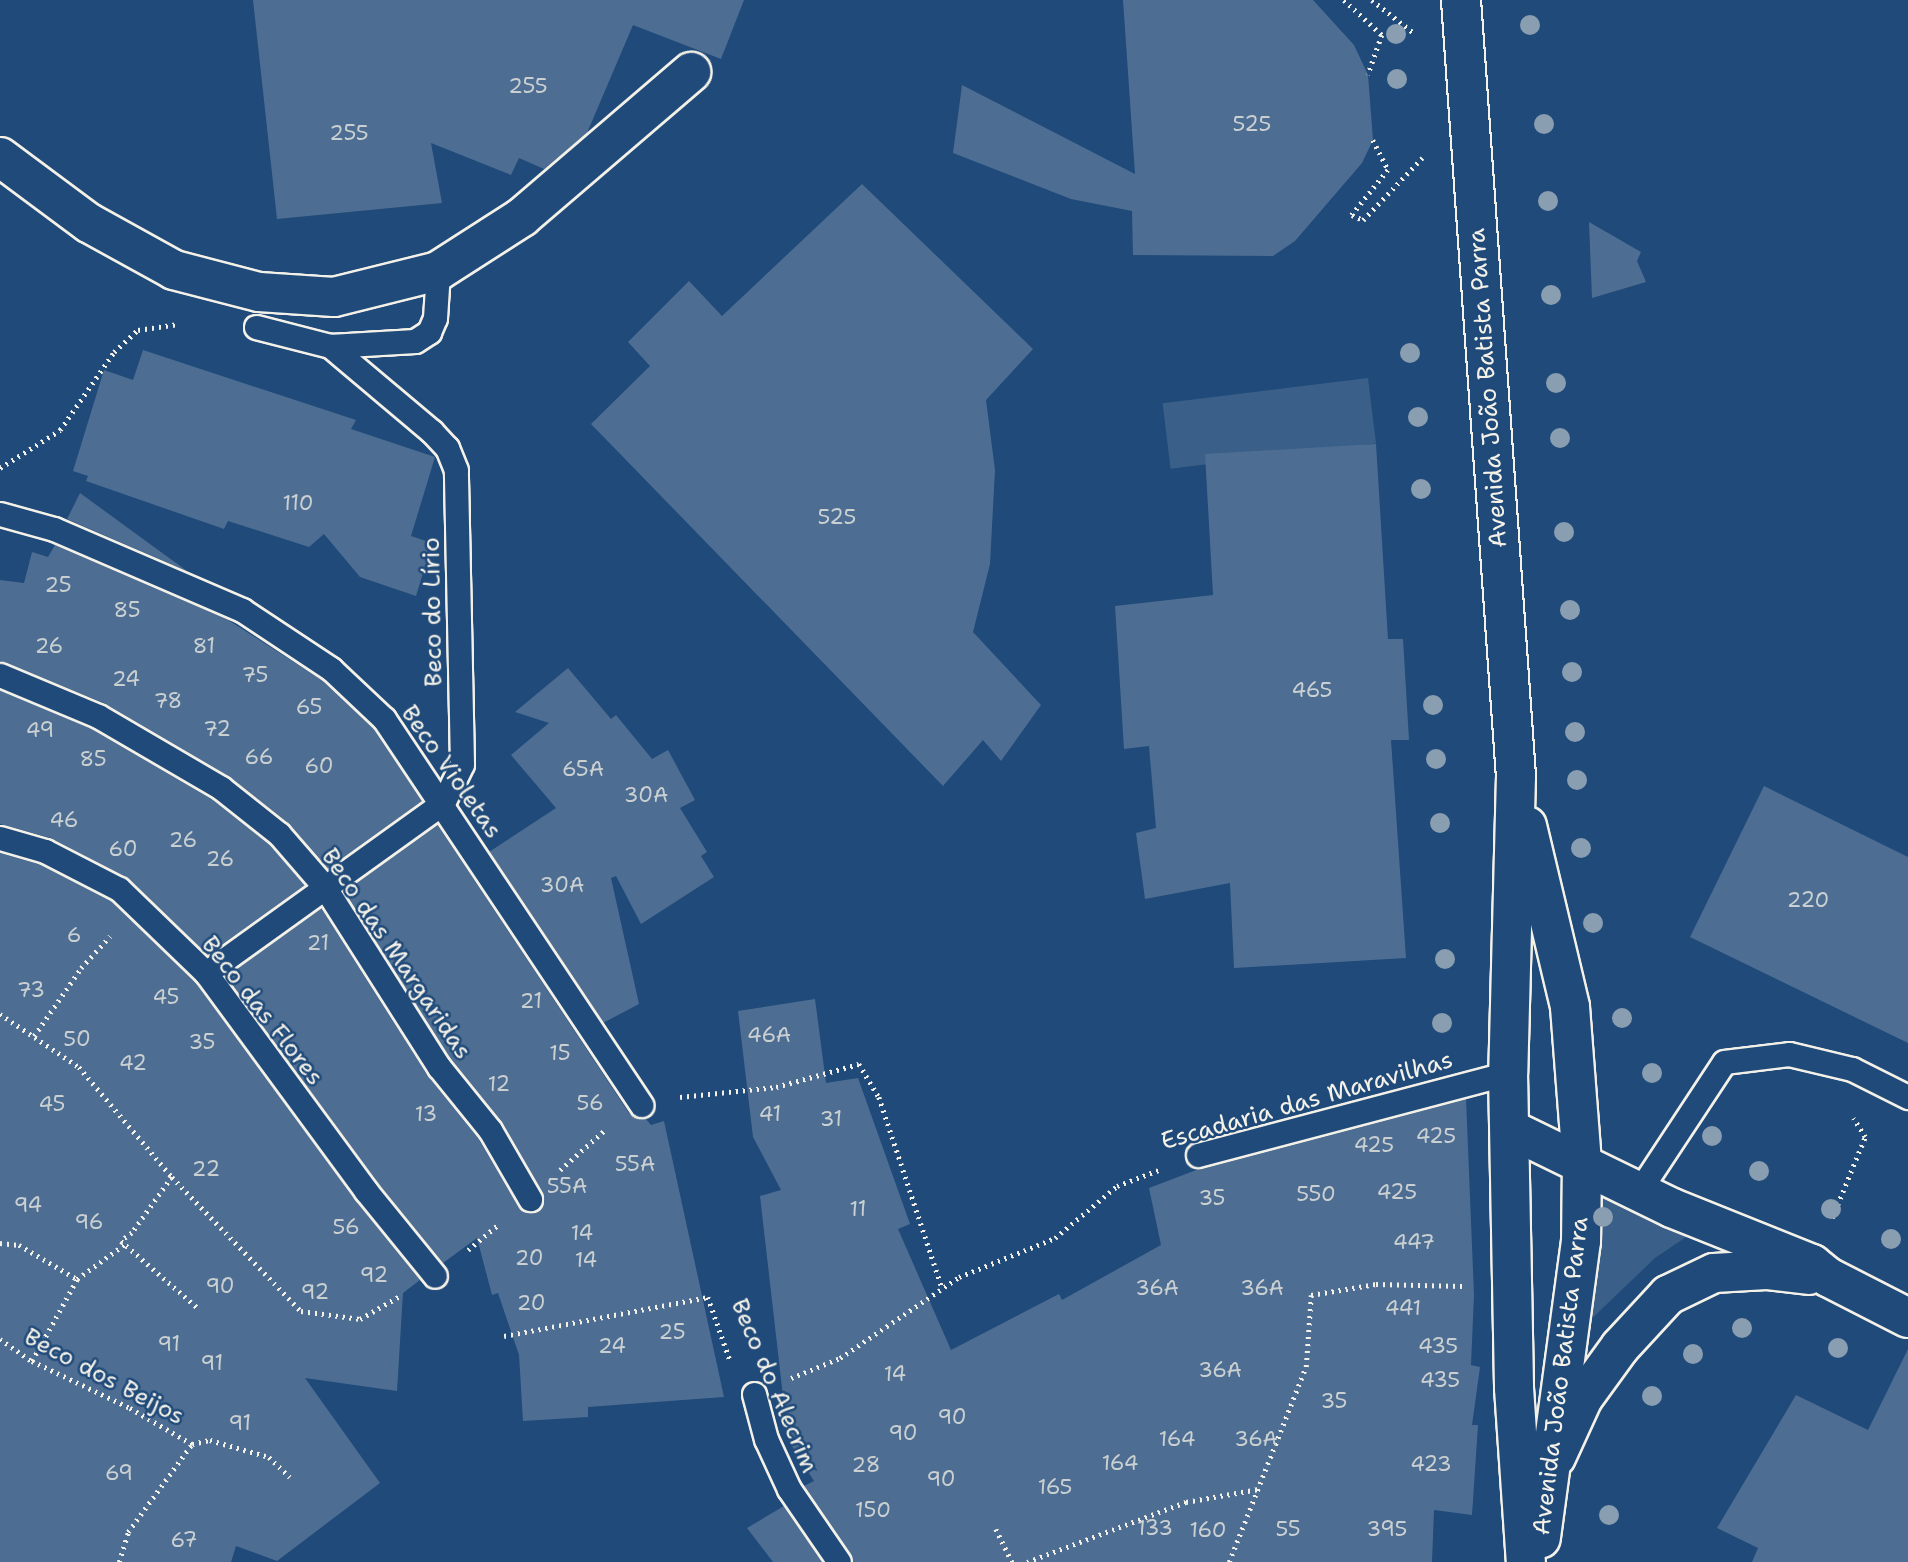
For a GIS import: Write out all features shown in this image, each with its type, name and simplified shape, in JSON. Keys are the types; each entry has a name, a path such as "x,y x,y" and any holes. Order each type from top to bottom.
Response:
{"main road":[{"name":"Avenida João Batista Parra","path":"1461,0 1516,776 1508,1073 1512,1289 1525,1562"},
{"path":"0,157 89,223 174,270 260,292 334,297 438,271 522,217 691,72"},
{"name":"Avenida João Batista Parra","path":"1516,776 1570,1007 1581,1162 1581,1241 1538,1562"},
{"path":"1510,1129 1639,1191 1820,1270 1908,1318"},
{"path":"1550,1472 1583,1398 1668,1295 1714,1273 1820,1270"}],"lane":[{"path":"256,327 330,346 415,341 429,332 435,318 438,271"},
{"name":"Beco do Lírio","path":"206,973 443,803 462,764 456,470 447,448 431,431 330,346"},
{"name":"Beco Violetas","path":"0,514 54,529 242,611 331,669 384,719 443,803 641,1105"},
{"name":"Beco das Margaridas","path":"0,675 98,716 221,789 279,834 324,886 439,1067 490,1130 530,1199"},
{"name":"Beco das Flores","path":"0,838 45,851 119,889 206,973 366,1191 436,1276"},
{"path":"1639,1191 1724,1062 1789,1054 1852,1069 1908,1097"},
{"name":"Escadaria das Maravilhas","path":"1198,1155 1508,1073"},
{"name":"Beco do Alecrim","path":"754,1394 766,1439 789,1489 839,1562"}],"path":[{"path":"1344,0 1382,35 1368,75"},
{"path":"1373,140 1388,170 1352,215 1363,220 1468,114"},
{"path":"0,468 60,430 114,352 138,330 196,322 256,327"},
{"path":"34,1036 81,968 137,907"},
{"path":"0,1014 79,1067 172,1177 286,1298"},
{"path":"859,1064 878,1097 942,1288"},
{"path":"1820,1270 1866,1137 1839,1093 1852,1069"},
{"name":"Escadaria das Maravilhas","path":"754,1394 840,1357 942,1288 1055,1238 1117,1186 1198,1155"},
{"path":"32,1362 56,1313 78,1279 132,1233 172,1177"},
{"path":"123,1242 200,1310"},
{"path":"0,1243 19,1245 78,1279"},
{"path":"1229,1562 1306,1367 1311,1295 1376,1284 1512,1289"},
{"name":"Beco do Alecrim","path":"504,1336 708,1297 732,1367 754,1394"},
{"name":"Beco dos Beijos","path":"0,1339 32,1362 119,1402 192,1444"},
{"path":"119,1562 128,1532 192,1444 210,1440 269,1457 290,1478"},
{"path":"1027,1562 1186,1502 1260,1489"},
{"path":"996,1529 1012,1562"}],"shaded area":[{"path":"1368,378 1376,444 1171,469 1163,403"},
{"path":"1588,1184 1698,1229 1655,1258 1583,1327"}],"building":[{"path":"253,0 744,0 721,59 633,25 587,133 544,169 519,158 511,175 431,143 442,203 277,219"},
{"path":"1123,0 1313,0 1354,45 1368,75 1373,140 1362,163 1295,241 1273,256 1133,255 1132,211 1071,199 953,153 962,85 1135,174"},
{"path":"862,184 1033,349 986,400 995,470 990,564 973,632 1041,705 1001,761 983,740 943,786 591,424 650,366 628,342 689,281 722,316"},
{"path":"1589,222 1641,252 1637,261 1646,282 1592,298"},
{"path":"143,350 356,420 351,429 435,457 411,536 432,543 416,596 360,577 324,534 309,547 228,521 224,529 86,481 88,476 73,471 104,370 133,380"},
{"path":"1376,444 1388,639 1403,639 1409,740 1391,740 1406,958 1234,968 1230,883 1145,899 1136,833 1156,828 1149,746 1124,749 1115,606 1213,595 1205,454"},
{"path":"80,493 187,571 67,519"},
{"path":"55,545 225,618 322,680 373,728 422,801 327,869 288,823 228,776 104,703 0,661 0,580 24,583 32,552 48,557"},
{"path":"568,668 611,719 616,715 652,759 668,750 695,800 680,808 707,852 701,856 714,877 641,924 616,876 611,878 639,1004 603,1023 489,852 556,808 511,755 549,723 515,712"},
{"path":"0,690 92,729 213,800 269,844 305,885 207,955 125,877 51,838 0,824"},
{"path":"1764,786 1908,857 1908,1043 1690,937"},
{"path":"437,824 629,1113 645,1118 651,1125 664,1121 724,1397 588,1407 588,1417 523,1421 519,1355 498,1293 492,1295 477,1238 443,1263 377,1182 226,976 321,908 427,1075 478,1138 518,1206 529,1213 538,1211 542,1193 502,1123 450,1059 344,891"},
{"path":"0,853 40,864 111,901 195,982 355,1199 420,1280 403,1293 397,1391 305,1378 380,1483 277,1561 236,1546 231,1562 0,1562"},
{"path":"815,999 826,1083 858,1078 910,1224 898,1229 951,1350 1059,1294 1062,1300 1161,1245 1149,1188 1199,1169 1466,1098 1474,1295 1471,1365 1480,1367 1472,1425 1478,1425 1472,1515 1434,1510 1432,1562 853,1562 804,1486 814,1481 788,1440 760,1196 781,1190 753,1137 738,1011"},
{"path":"1908,1349 1908,1562 1752,1562 1758,1548 1717,1528 1796,1395 1868,1430"},
{"path":"784,1506 822,1562 773,1562 747,1528"}]}
